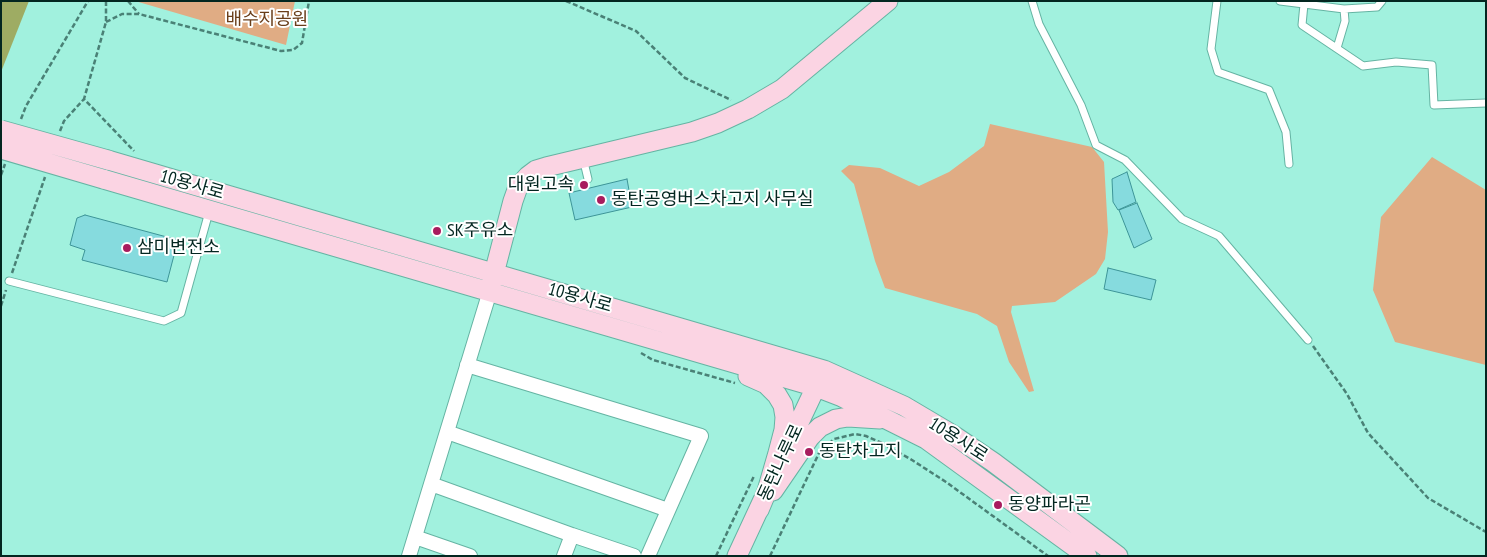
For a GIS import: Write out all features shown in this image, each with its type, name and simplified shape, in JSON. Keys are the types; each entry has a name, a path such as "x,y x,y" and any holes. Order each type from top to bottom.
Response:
{"street":[{"path":"409,556 492,282 512,201 522,181 536,170 692,132 718,123 748,109 782,89 888,1"},
{"name":"10용사로","path":"1,130 108,160 492,282 820,379 904,406 953,435 993,462 1118,556"},
{"name":"10용사로","path":"4,153 492,282 640,344 820,379 856,403 926,439 1087,556"},
{"path":"640,344 747,375 766,384 777,395 783,405 785,416 784,430 767,491 759,510"},
{"path":"467,365 701,436 648,556"},
{"name":"동탄나루로","path":"737,556 820,379"},
{"path":"759,510 810,437 820,427 836,419 848,417 880,419 899,424"},
{"path":"447,432 668,510"},
{"path":"431,484 634,556"},
{"path":"564,556 572,535"},
{"path":"415,537 470,556"}],"lane":[{"path":"1032,1 1039,24 1081,105 1096,145 1125,160 1182,219 1219,236 1308,340"},
{"path":"1217,1 1211,49 1218,72 1269,90 1286,132 1289,164"},
{"path":"1280,1 1344,9 1377,7 1382,1"},
{"path":"1304,4 1302,25 1363,66 1396,62 1432,64 1434,105 1486,103"},
{"path":"1337,48 1345,21 1344,9"},
{"path":"583,158 588,179"},
{"path":"9,281 164,321 181,313 210,209"}],"path":[{"path":"20,123 26,106 88,1"},
{"path":"58,140 64,121 84,100 106,22 106,1"},
{"path":"128,1 138,14"},
{"path":"106,22 122,14 138,14 287,51 293,50 302,43 310,1"},
{"path":"566,1 636,31 685,78 748,109"},
{"path":"84,100 134,151 143,171"},
{"path":"1,175 4,153"},
{"path":"1,306 45,177"},
{"path":"1308,340 1347,394 1368,433 1428,498 1486,532"},
{"path":"640,344 653,360 741,385"},
{"path":"770,556 820,453 834,439 855,434 866,436 882,443 912,460 946,482 1048,556"},
{"path":"716,556 756,472"}],"green space":[{"name":"배수지공원","path":"135,1 295,1 286,45"},
{"path":"990,124 1092,147 1104,162 1108,232 1105,259 1096,274 1055,302 1012,306 1011,312 1034,391 1029,392 1009,362 997,326 977,314 885,288 875,261 854,184 841,171 849,165 880,168 919,186 949,172 984,146"},
{"path":"1432,157 1486,190 1486,365 1395,342 1373,290 1381,217"}],"shaded area":[{"path":"1,1 29,1 1,72"}],"building":[{"path":"1127,172 1136,202 1118,210 1113,202 1112,179"},
{"name":"동탄공영버스차고지 사무실","path":"627,179 632,207 575,220 569,193"},
{"path":"1137,203 1152,239 1134,248 1119,210"},
{"name":"삼미변전소","path":"85,215 178,240 167,282 82,260 85,250 70,245 77,218"},
{"path":"1108,268 1156,280 1151,300 1104,289"}],"place":[{"name":"대원고속","path":"584,185"},
{"name":"동탄공영버스차고지 사무실","path":"601,200"},
{"name":"SK주유소","path":"437,231"},
{"name":"삼미변전소","path":"127,248"},
{"name":"동탄차고지","path":"809,452"},
{"name":"동양파라곤","path":"998,505"}]}
